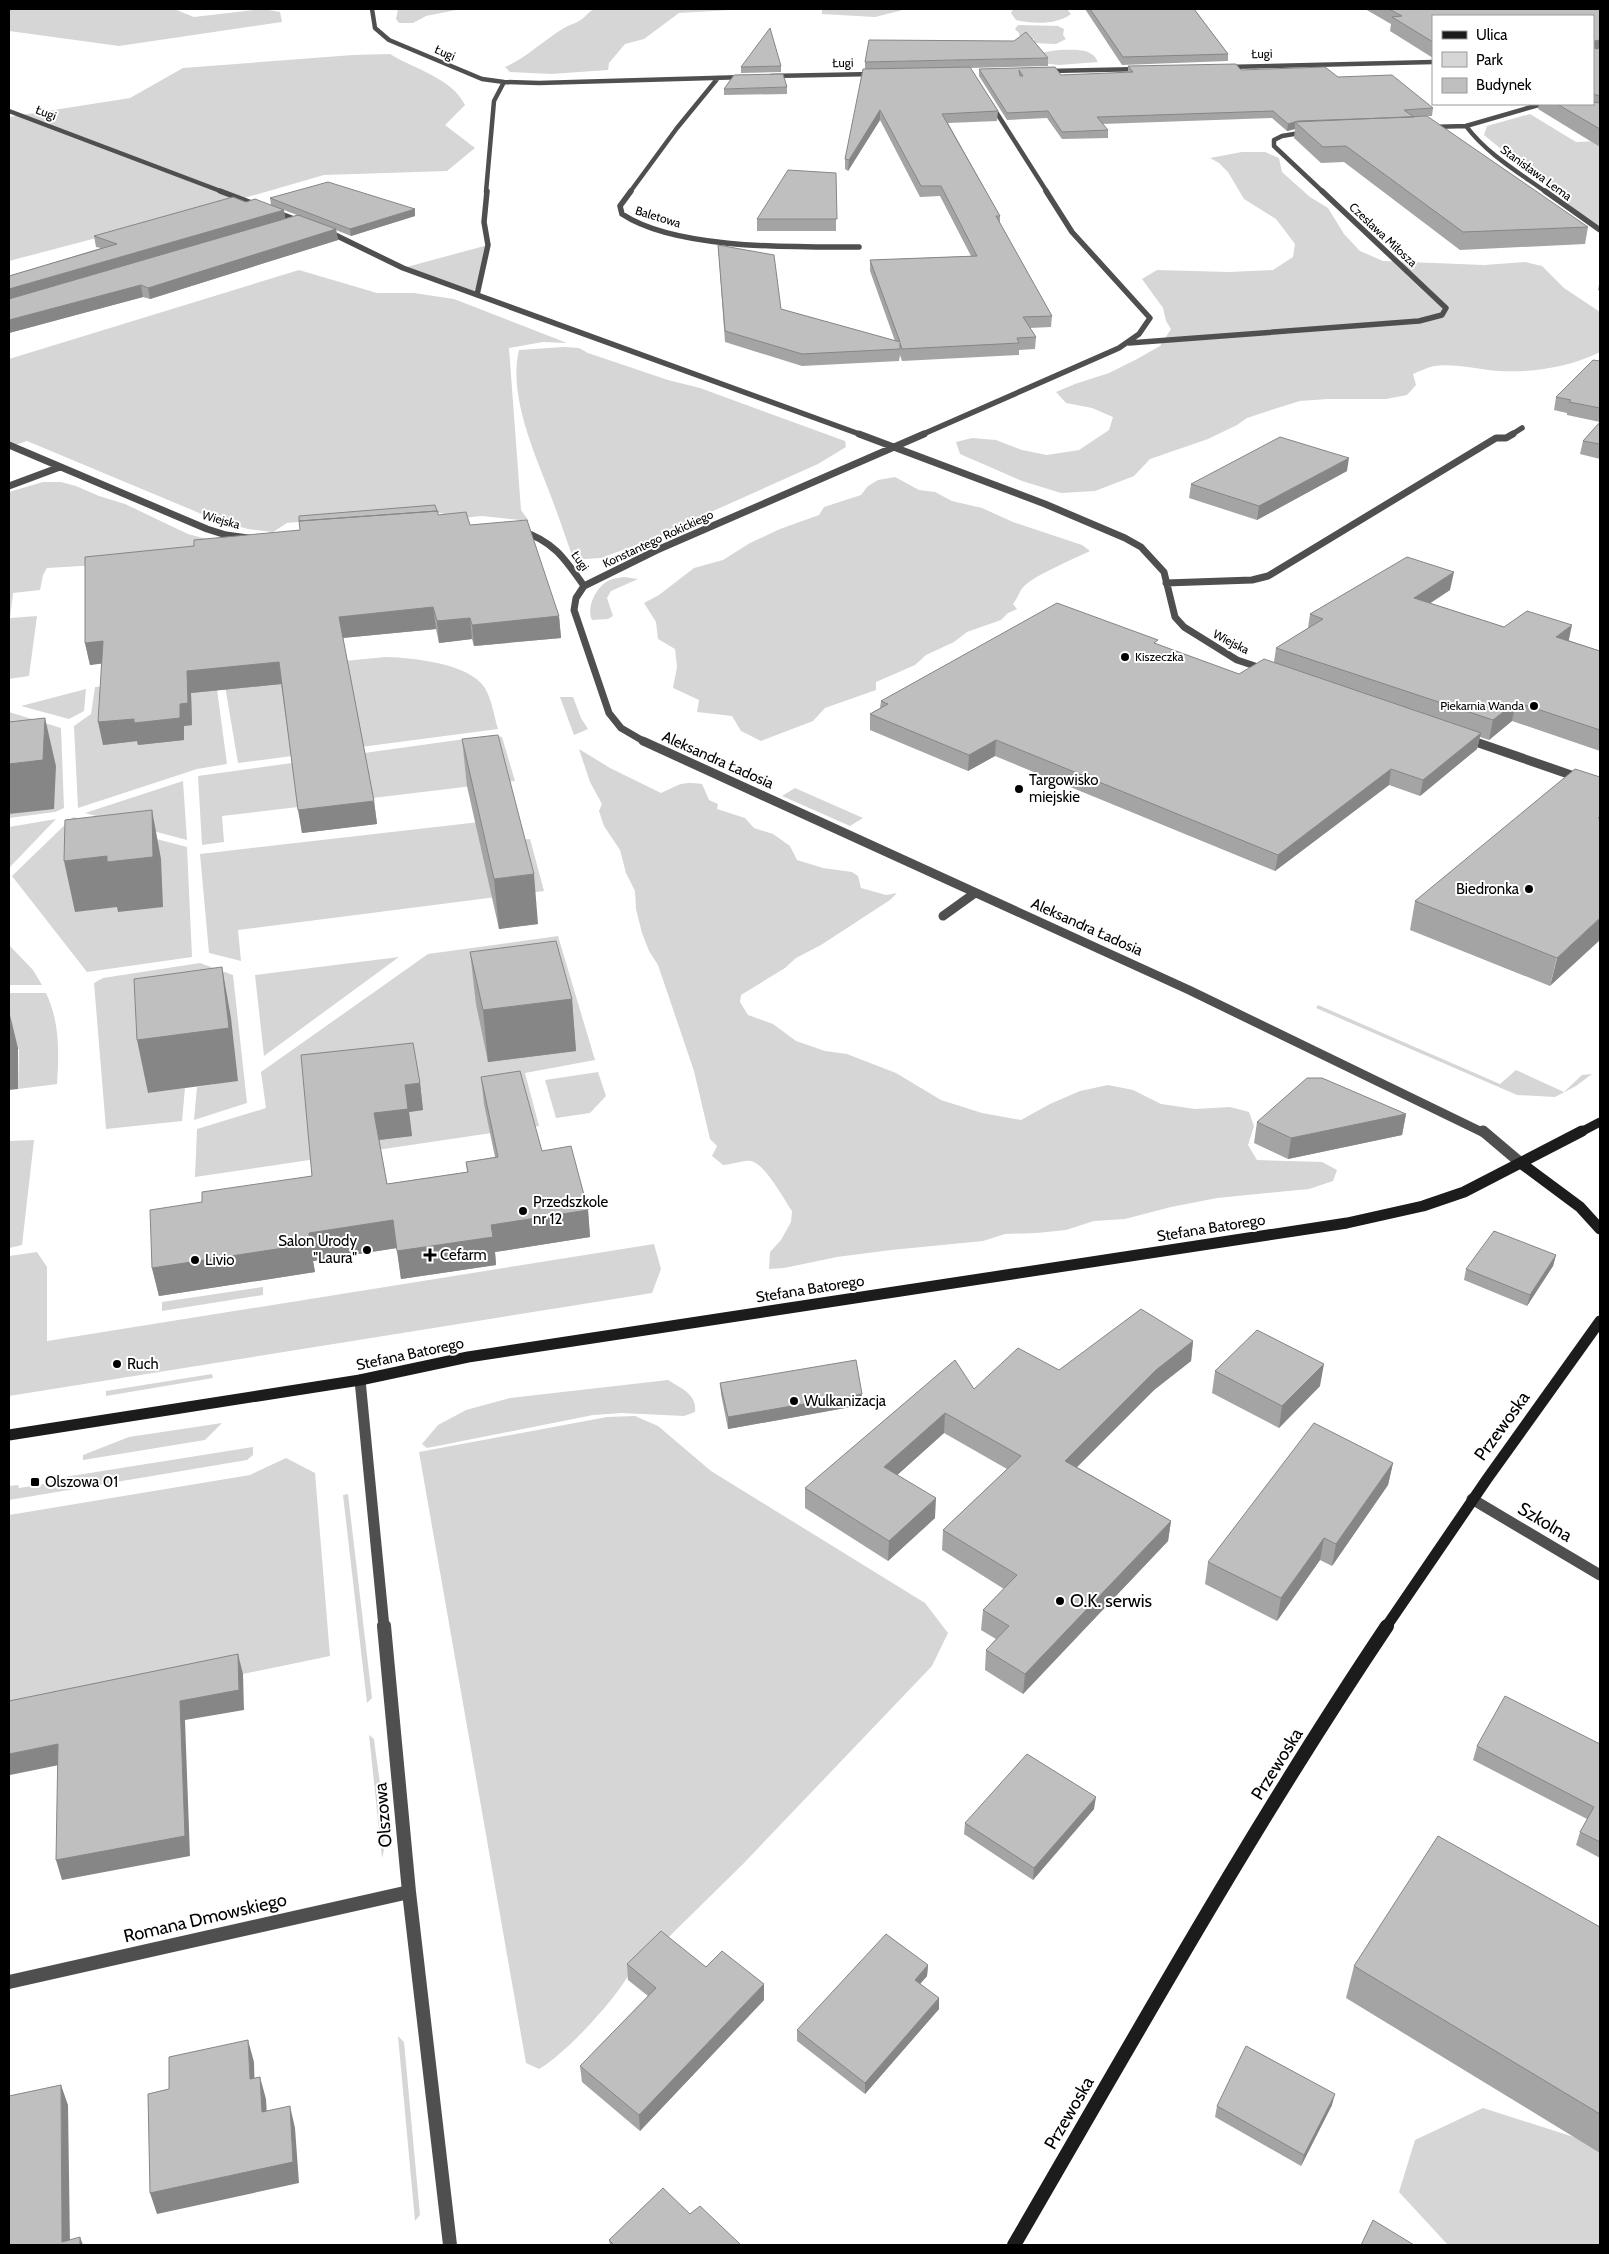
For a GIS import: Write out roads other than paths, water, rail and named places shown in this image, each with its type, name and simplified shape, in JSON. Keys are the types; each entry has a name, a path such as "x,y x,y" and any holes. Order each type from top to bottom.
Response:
{"street":[{"name":"Ługi","path":"372,9 376,28 389,40 468,74 504,82 754,76"},
{"name":"Ługi","path":"1224,67 1432,62"},
{"path":"998,72 1149,68"},
{"name":"Ługi","path":"763,76 877,74"},
{"name":"Baletowa","path":"718,78 677,128 620,206 622,214 631,220 660,231 727,243 761,247 859,247"},
{"path":"477,295 488,245 484,222 494,101 504,82"},
{"path":"988,98 1072,232 1150,318 1143,331 1130,343"},
{"path":"1426,127 1466,126 1539,105"},
{"name":"Ługi","path":"9,111 309,224"},
{"name":"Stanisława Lema","path":"1466,126 1476,139 1494,155 1600,230"},
{"name":"Czesława Miłosza","path":"1130,343 1419,321 1442,315 1446,308 1274,146 1274,140 1282,136 1317,132"},
{"path":"291,224 300,221"},
{"path":"318,228 345,238 403,268 893,446"},
{"name":"Konstantego Rokickiego","path":"584,586 657,550 1130,343"},
{"path":"1166,583 1252,580 1268,576 1496,438 1506,438 1522,428"},
{"name":"Wiejska","path":"9,445 206,529 226,535 255,538"},
{"name":"Wiejska","path":"893,446 1045,504 1125,538 1141,547 1164,572 1175,617 1184,627 1237,660 1273,672"},
{"path":"9,486 60,467"},
{"name":"Ługi","path":"513,529 538,536 557,548 584,586"},
{"name":"Aleksandra Ładosia","path":"584,586 576,598 574,610 578,623 609,713 615,722 630,734 658,750 1226,1008 1465,1121 1522,1164"},
{"path":"1461,737 1600,786"},
{"path":"944,916 975,893"},
{"name":"Stefana Batorego","path":"9,1435 360,1380 468,1357 1347,1223 1423,1206 1464,1192 1522,1164 1600,1122"},
{"path":"1522,1164 1580,1207 1600,1229"},
{"name":"Przewoska","path":"1014,2245 1178,1962 1299,1763 1472,1499 1600,1321"},
{"name":"Olszowa","path":"360,1380 409,1892 450,2245"},
{"name":"Szkolna","path":"1472,1499 1600,1575"},
{"name":"Romana Dmowskiego","path":"9,1982 409,1892"}],"place":[{"name":"Kiszeczka","path":"1125,657"},
{"name":"Piekarnia Wanda","path":"1534,706"},
{"name":"Targowisko miejskie","path":"1019,789"},
{"name":"Biedronka","path":"1529,889"},
{"name":"Przedszkole nr 12","path":"523,1211"},
{"name":"Salon Urody \"Laura\"","path":"367,1250"},
{"name":"Cefarm","path":"430,1255"},
{"name":"Livio","path":"195,1260"},
{"name":"Ruch","path":"117,1364"},
{"name":"Wulkanizacja","path":"794,1401"},
{"name":"Olszowa 01","path":"35,1482"},
{"name":"O.K. serwis","path":"1060,1601"}]}
